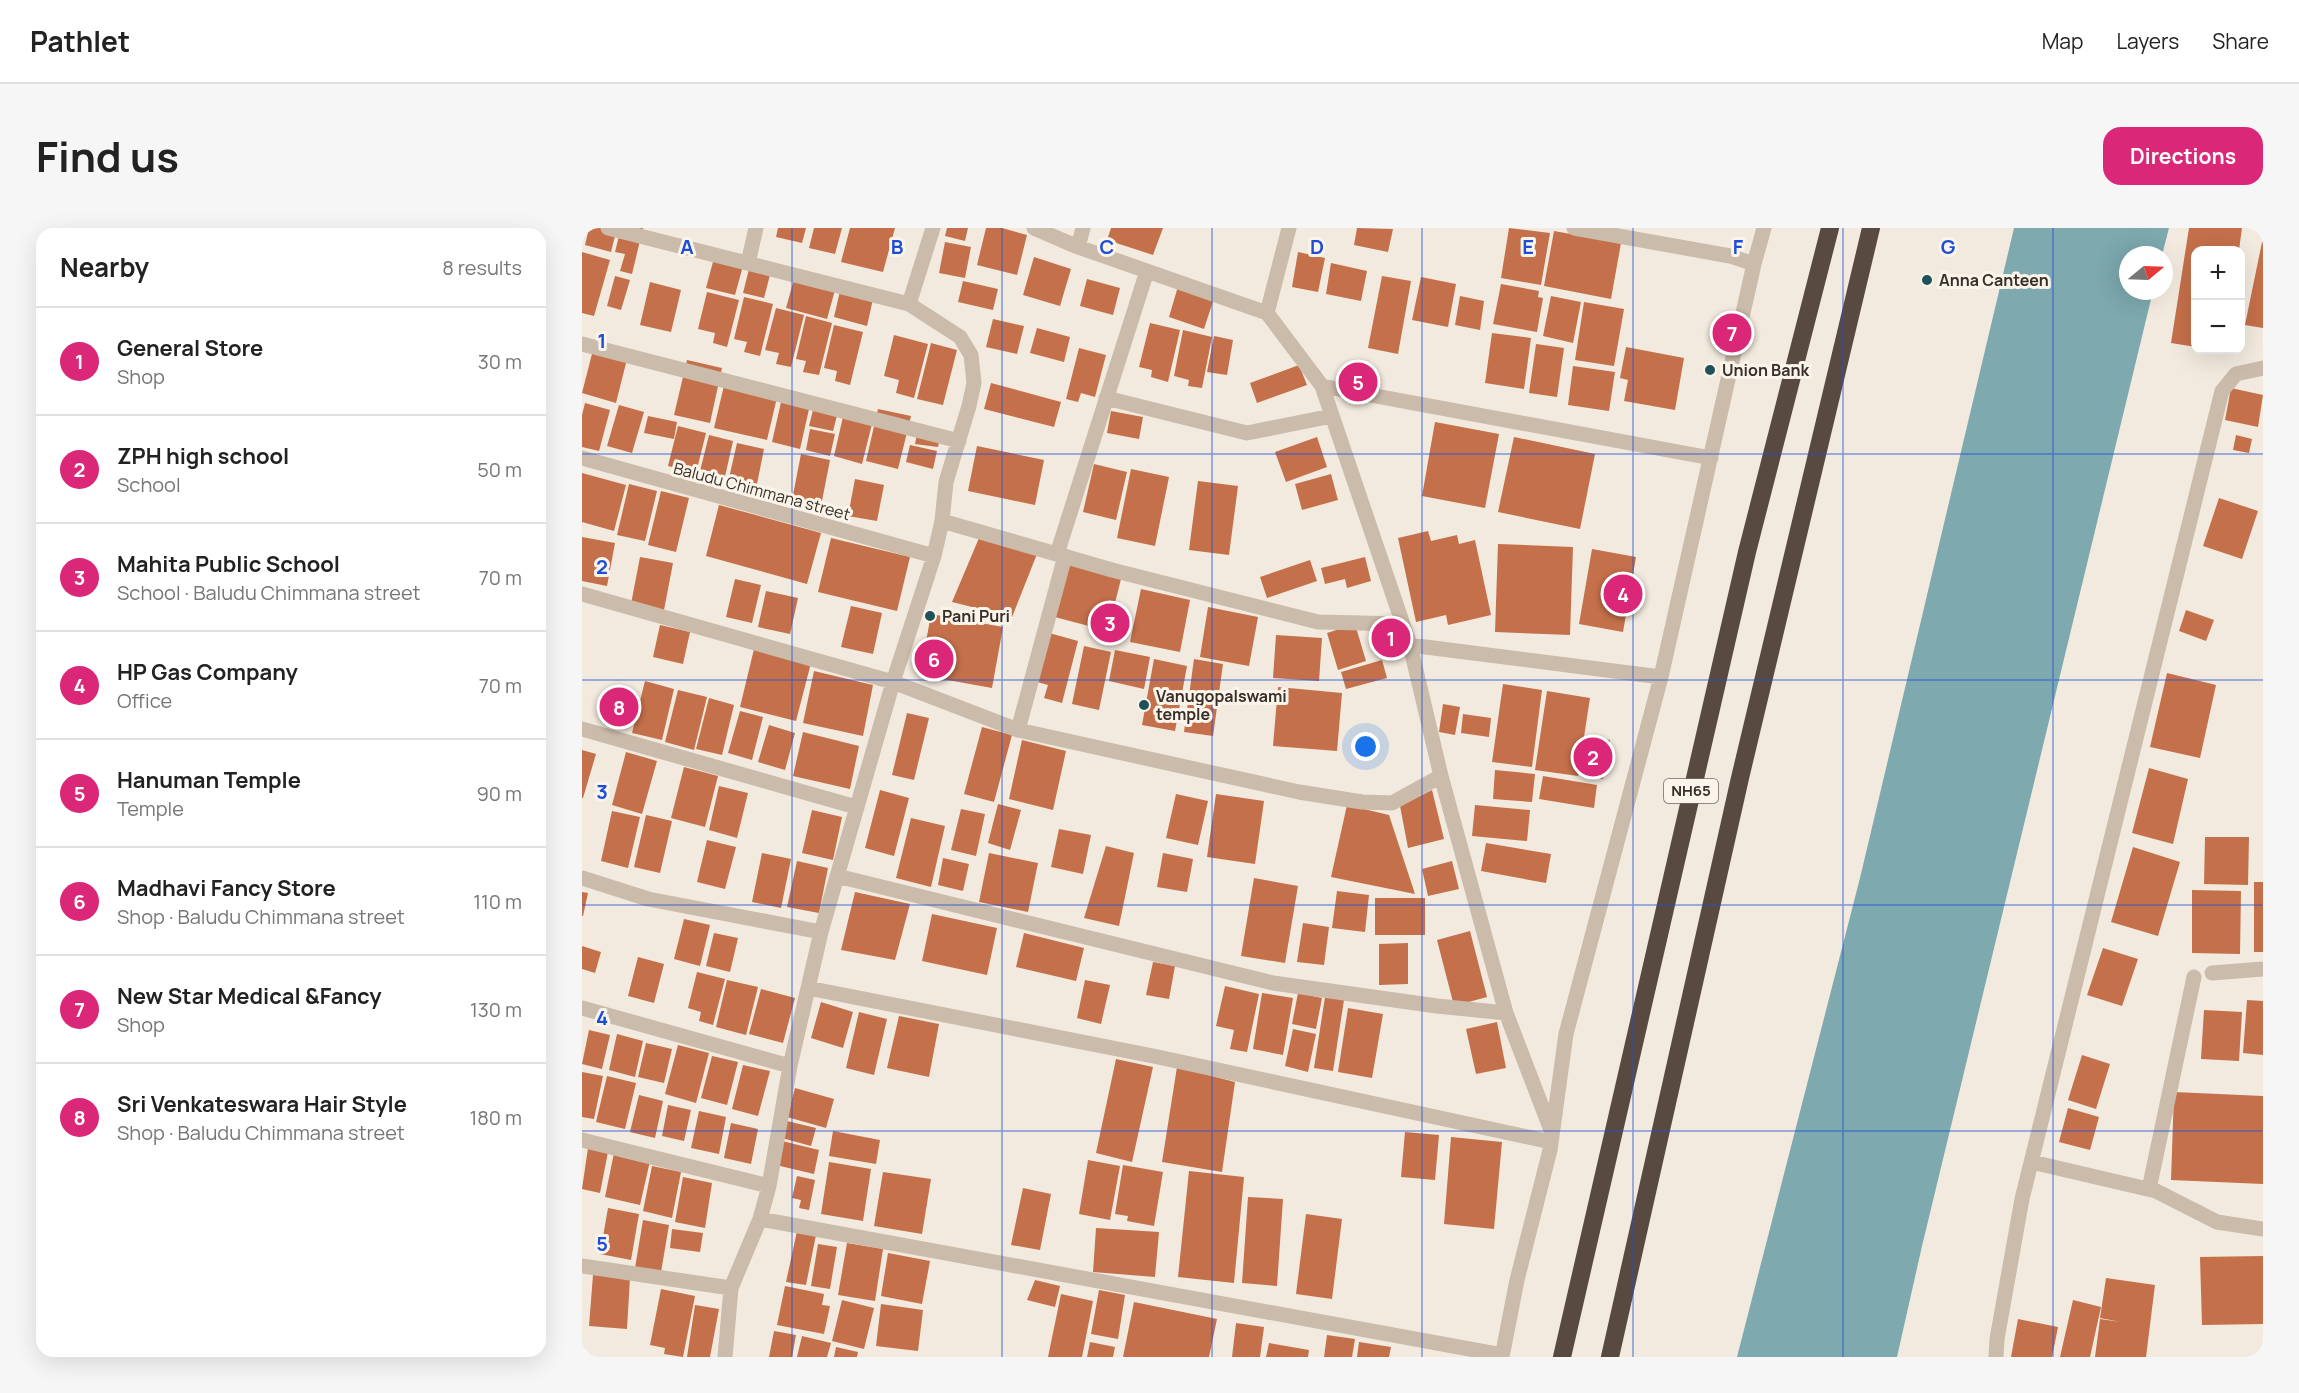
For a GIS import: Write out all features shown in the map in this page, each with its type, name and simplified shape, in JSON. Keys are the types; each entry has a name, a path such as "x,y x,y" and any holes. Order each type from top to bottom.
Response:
{"highway":[{"name":"NH65","path":"1562,1357 1741,575 1830,228"},
{"name":"NH65","path":"1610,1357 1738,790 1870,228"}],"street":[{"path":"608,228 909,304 960,337 970,355 974,383 946,482 942,521 934,556 893,682 821,932 790,1066 769,1186 760,1219 731,1288 724,1357"},
{"path":"748,263 756,228"},
{"path":"909,304 933,228"},
{"path":"1034,228 1078,247 1267,313 1322,387 1410,645 1441,776 1506,1013 1552,1138"},
{"path":"1078,247 1083,228"},
{"path":"1267,313 1290,228"},
{"path":"1574,228 1730,256 1754,264"},
{"path":"760,1219 1502,1356 1517,1280 1552,1138 1566,1034 1661,677 1764,228"},
{"path":"1018,730 1061,555 1106,398 1147,271"},
{"path":"582,344 959,441"},
{"path":"1996,1357 1997,1339 2022,1199 2222,391 2236,374 2263,368"},
{"path":"1322,387 1711,458"},
{"path":"1106,398 1247,434 1332,416"},
{"name":"Baludu Chimmana street","path":"582,458 934,556"},
{"path":"942,521 1227,600 1318,622 1403,624"},
{"path":"582,594 893,682 1018,730 1299,792 1362,802 1392,802 1441,776"},
{"path":"1410,645 1661,677"},
{"path":"582,729 856,807"},
{"path":"837,876 1273,983 1437,1006 1506,1013"},
{"path":"582,878 648,899 821,932"},
{"path":"2212,973 2263,969"},
{"path":"2149,1189 2194,977"},
{"path":"808,988 1552,1138"},
{"path":"582,1008 790,1066"},
{"path":"582,1140 769,1186"},
{"path":"2032,1162 2149,1189 2181,1202 2217,1222 2263,1229"},
{"path":"582,1266 731,1288"}],"water":[{"path":"2014,228 2169,228 2164,246 2119,246 2119,300 2151,300 1897,1357 1737,1357 1860,878"}],"building":[{"path":"589,228 617,228 611,252 585,245"},
{"path":"621,228 643,228 632,274 620,271 625,254 615,252"},
{"path":"778,228 806,228 802,243 776,237"},
{"path":"814,228 842,228 835,254 809,248"},
{"path":"850,228 895,228 883,272 841,262"},
{"path":"947,228 968,228 965,241 945,236"},
{"path":"986,228 1002,228 1027,235 1017,275 977,265"},
{"path":"1111,228 1163,228 1153,255 1107,240"},
{"path":"1357,228 1393,229 1388,252 1354,245"},
{"path":"1509,228 1550,233 1541,285 1501,278"},
{"path":"2189,228 2242,228 2240,246 2191,246 2191,346 2171,343"},
{"path":"1554,231 1621,243 1611,299 1544,286"},
{"path":"945,242 971,247 965,278 939,273"},
{"path":"2262,242 2263,242 2263,328 2245,325"},
{"path":"582,252 610,260 594,316 582,313"},
{"path":"1298,252 1325,258 1318,292 1292,287"},
{"path":"1034,257 1071,269 1060,306 1023,295"},
{"path":"714,258 743,266 735,295 706,288"},
{"path":"1331,263 1367,271 1361,301 1326,294"},
{"path":"749,269 770,275 764,298 743,293"},
{"path":"615,276 630,280 621,310 607,306"},
{"path":"1382,276 1411,281 1398,354 1368,348"},
{"path":"1421,277 1456,284 1448,327 1412,320"},
{"path":"794,279 835,290 827,319 786,308"},
{"path":"1087,279 1120,288 1113,315 1080,306"},
{"path":"963,281 998,289 993,310 958,302"},
{"path":"650,282 681,290 671,332 640,325"},
{"path":"1179,283 1215,295 1204,329 1169,317"},
{"path":"1501,284 1539,291 1538,297 1543,298 1537,332 1493,324"},
{"path":"840,291 873,299 867,326 834,317"},
{"path":"707,292 739,300 727,347 713,343 715,333 698,329"},
{"path":"1460,296 1484,301 1480,330 1455,325"},
{"path":"1551,296 1581,302 1573,343 1543,336"},
{"path":"744,297 773,304 760,356 744,352 747,342 734,339"},
{"path":"1584,302 1624,309 1614,366 1575,360"},
{"path":"776,308 804,315 791,367 776,364 779,353 765,350"},
{"path":"806,316 832,323 819,375 803,372 806,361 796,359"},
{"path":"993,319 1024,326 1017,354 986,347"},
{"path":"1150,323 1180,330 1168,382 1151,377 1152,370 1139,367"},
{"path":"834,325 863,332 850,385 835,381 837,371 824,368"},
{"path":"1037,328 1070,337 1064,362 1030,353"},
{"path":"1183,330 1212,337 1202,388 1188,386 1189,380 1174,376"},
{"path":"1492,333 1531,338 1524,389 1485,383"},
{"path":"894,335 928,344 914,398 896,393 899,380 884,376"},
{"path":"1214,336 1233,340 1227,375 1207,372"},
{"path":"595,342 629,351 616,403 582,393"},
{"path":"931,343 957,350 943,405 917,399"},
{"path":"1536,344 1564,348 1557,397 1529,393"},
{"path":"1626,347 1684,358 1675,410 1624,401 1628,380 1620,378"},
{"path":"1079,348 1106,355 1095,397 1081,393 1078,402 1066,399"},
{"path":"687,360 722,368 710,423 674,415"},
{"path":"1299,365 1307,385 1257,403 1250,383"},
{"path":"1573,366 1615,372 1609,411 1568,405"},
{"path":"726,377 779,389 767,440 714,428"},
{"path":"991,383 1061,402 1054,427 984,409"},
{"path":"2231,388 2263,395 2258,427 2225,420"},
{"path":"784,389 812,396 800,449 772,442"},
{"path":"816,398 840,404 833,431 809,426"},
{"path":"585,403 610,410 599,451 582,447 582,415"},
{"path":"619,405 644,412 632,453 607,446"},
{"path":"845,408 874,416 862,464 834,456"},
{"path":"878,409 911,416 898,469 866,461"},
{"path":"1111,411 1143,417 1139,439 1107,433"},
{"path":"648,416 677,422 674,439 644,433"},
{"path":"1435,422 1499,434 1485,508 1422,496"},
{"path":"678,426 706,433 696,473 668,466"},
{"path":"810,429 835,434 830,456 806,450"},
{"path":"918,429 941,433 938,447 915,444"},
{"path":"709,435 733,441 724,481 699,475"},
{"path":"2236,435 2252,439 2249,453 2233,450"},
{"path":"1317,437 1327,467 1286,482 1275,452"},
{"path":"1514,437 1595,454 1580,529 1498,512"},
{"path":"737,443 764,449 757,484 729,478"},
{"path":"910,445 937,451 933,469 906,462"},
{"path":"977,446 1044,460 1035,505 968,491"},
{"path":"801,454 830,460 821,506 792,500"},
{"path":"1094,464 1127,472 1116,520 1083,512"},
{"path":"1131,469 1169,477 1155,546 1117,538"},
{"path":"582,473 626,485 614,531 582,522"},
{"path":"1331,474 1338,500 1302,510 1295,484"},
{"path":"855,479 884,485 877,521 848,516"},
{"path":"1198,481 1238,486 1229,555 1189,550"},
{"path":"629,484 657,491 645,541 617,535"},
{"path":"661,491 689,498 676,552 648,545"},
{"path":"2219,498 2258,511 2242,559 2203,546"},
{"path":"719,505 821,533 807,584 706,556"},
{"path":"1428,531 1431,541 1457,535 1459,544 1475,540 1491,615 1448,625 1446,615 1416,622 1398,538"},
{"path":"582,537 615,543 607,586 582,581"},
{"path":"831,538 910,557 897,611 818,592"},
{"path":"979,538 1037,554 1012,617 952,602"},
{"path":"1498,544 1573,547 1570,635 1495,632"},
{"path":"1592,549 1636,557 1623,632 1579,624"},
{"path":"1062,555 1123,571 1108,631 1047,615"},
{"path":"640,557 673,563 664,610 631,604"},
{"path":"1365,557 1371,581 1347,588 1345,579 1325,584 1321,568"},
{"path":"1310,560 1317,581 1267,598 1260,577"},
{"path":"735,579 761,585 752,623 726,617"},
{"path":"1141,589 1190,600 1180,652 1130,642"},
{"path":"766,591 798,598 790,634 758,627"},
{"path":"851,606 882,613 873,654 841,647"},
{"path":"1208,607 1258,617 1249,666 1200,657"},
{"path":"2186,610 2214,620 2206,641 2179,631"},
{"path":"931,614 1003,627 992,688 920,675"},
{"path":"1355,624 1366,661 1338,670 1327,633"},
{"path":"660,625 690,632 683,664 653,657"},
{"path":"1042,631 1078,641 1062,703 1044,698 1048,685 1030,680"},
{"path":"1276,635 1322,638 1319,681 1273,678"},
{"path":"1084,646 1111,652 1099,710 1072,704"},
{"path":"754,649 811,663 796,721 740,707"},
{"path":"1115,650 1150,657 1144,689 1109,681"},
{"path":"1154,659 1187,666 1175,731 1142,725"},
{"path":"1194,659 1223,664 1213,736 1184,732"},
{"path":"1382,660 1387,678 1346,689 1341,672"},
{"path":"814,671 873,685 863,736 803,723"},
{"path":"2167,673 2216,685 2200,758 2150,747"},
{"path":"645,681 674,689 662,740 632,733"},
{"path":"1503,684 1542,690 1532,767 1492,762"},
{"path":"1278,687 1342,693 1337,751 1273,746"},
{"path":"678,690 707,697 694,750 665,742"},
{"path":"1547,691 1590,698 1578,776 1535,770"},
{"path":"709,698 734,705 722,755 696,749"},
{"path":"1443,704 1460,707 1455,735 1439,732"},
{"path":"740,711 763,717 752,760 728,753"},
{"path":"907,713 929,718 914,780 892,775"},
{"path":"1463,714 1491,718 1489,737 1461,733"},
{"path":"769,725 795,733 785,770 758,762"},
{"path":"982,727 1012,735 994,802 964,794"},
{"path":"803,732 859,746 850,789 793,776"},
{"path":"1588,736 1610,740 1603,779 1582,775"},
{"path":"1022,740 1066,751 1053,810 1009,799"},
{"path":"582,750 596,754 583,798 582,798"},
{"path":"626,752 657,761 642,814 612,805"},
{"path":"684,767 718,776 705,827 671,818"},
{"path":"2149,768 2188,779 2173,844 2132,833"},
{"path":"1495,770 1535,774 1532,802 1493,799"},
{"path":"1543,776 1597,785 1594,808 1539,799"},
{"path":"719,786 748,793 737,838 709,830"},
{"path":"880,790 909,798 894,856 865,848"},
{"path":"1432,790 1444,839 1408,848 1400,806"},
{"path":"1176,794 1208,801 1198,845 1166,838"},
{"path":"1216,794 1264,801 1255,864 1207,857"},
{"path":"998,804 1021,810 1010,850 988,843"},
{"path":"1347,805 1389,815 1415,894 1331,877"},
{"path":"1475,805 1530,810 1527,841 1472,836"},
{"path":"961,809 985,814 976,856 951,850"},
{"path":"812,810 842,817 833,860 802,853"},
{"path":"612,811 640,817 628,868 601,861"},
{"path":"646,815 672,821 660,873 634,867"},
{"path":"911,818 945,826 931,887 896,878"},
{"path":"1059,829 1091,835 1083,874 1051,867"},
{"path":"2205,837 2249,837 2248,885 2204,884"},
{"path":"707,840 736,847 725,889 697,882"},
{"path":"1486,843 1551,854 1546,883 1481,871"},
{"path":"1106,846 1134,853 1119,926 1084,918"},
{"path":"2133,847 2180,862 2158,936 2111,922"},
{"path":"762,853 791,859 781,908 752,902"},
{"path":"989,853 1038,863 1028,912 979,902"},
{"path":"1163,853 1193,859 1187,892 1157,887"},
{"path":"943,858 969,864 963,891 938,885"},
{"path":"797,861 828,868 819,913 787,907"},
{"path":"1452,861 1459,889 1428,896 1422,869"},
{"path":"1254,878 1298,886 1285,963 1241,956"},
{"path":"2254,882 2263,882 2263,952 2254,952"},
{"path":"2192,890 2241,891 2240,954 2192,953"},
{"path":"1337,891 1369,895 1365,932 1332,928"},
{"path":"582,892 588,893 583,916 582,916"},
{"path":"855,892 910,904 895,960 841,950"},
{"path":"1375,898 1425,898 1425,935 1375,935"},
{"path":"932,914 997,928 987,975 922,961"},
{"path":"684,919 710,925 700,966 674,959"},
{"path":"1303,923 1329,927 1324,965 1297,962"},
{"path":"1470,931 1487,997 1454,1006 1437,940"},
{"path":"714,933 738,938 730,972 706,966"},
{"path":"1024,933 1084,948 1076,981 1016,967"},
{"path":"1408,943 1408,984 1379,985 1379,944"},
{"path":"582,946 601,952 595,973 582,969"},
{"path":"2103,948 2138,959 2122,1006 2087,995"},
{"path":"638,957 664,964 654,1003 628,996"},
{"path":"1153,962 1175,966 1169,999 1146,995"},
{"path":"697,972 725,979 713,1025 699,1021 701,1012 688,1008"},
{"path":"727,980 758,987 746,1035 716,1027"},
{"path":"1085,980 1110,985 1101,1024 1077,1018"},
{"path":"1225,986 1259,994 1247,1052 1230,1049 1234,1030 1216,1026"},
{"path":"761,989 795,998 783,1043 749,1034"},
{"path":"1262,993 1293,998 1283,1055 1253,1049"},
{"path":"1298,993 1322,998 1316,1029 1292,1024"},
{"path":"1325,997 1344,1000 1333,1071 1314,1068"},
{"path":"2247,1000 2263,1001 2263,1055 2243,1053"},
{"path":"821,1002 853,1012 843,1048 811,1038"},
{"path":"1348,1008 1383,1014 1372,1078 1338,1072"},
{"path":"2204,1010 2242,1012 2239,1061 2201,1059"},
{"path":"859,1012 887,1019 874,1075 846,1068"},
{"path":"899,1016 939,1024 929,1077 887,1068"},
{"path":"1497,1022 1506,1068 1476,1074 1466,1029"},
{"path":"1293,1029 1316,1034 1308,1072 1285,1066"},
{"path":"589,1030 610,1035 602,1069 582,1064"},
{"path":"617,1034 643,1041 635,1077 609,1070"},
{"path":"646,1043 672,1049 664,1083 638,1077"},
{"path":"678,1045 709,1053 696,1103 665,1094"},
{"path":"2082,1055 2110,1064 2096,1109 2068,1100"},
{"path":"712,1056 738,1062 727,1105 701,1098"},
{"path":"1116,1059 1153,1067 1132,1162 1096,1153"},
{"path":"743,1065 770,1071 758,1116 732,1109"},
{"path":"1177,1067 1235,1082 1222,1172 1162,1162"},
{"path":"582,1072 603,1076 594,1119 582,1117"},
{"path":"607,1076 636,1083 625,1129 596,1122"},
{"path":"795,1088 834,1099 826,1128 787,1117"},
{"path":"2174,1092 2263,1096 2263,1184 2171,1180"},
{"path":"639,1095 663,1101 655,1138 630,1132"},
{"path":"668,1105 691,1110 684,1141 662,1136"},
{"path":"2068,1108 2099,1117 2090,1150 2059,1142"},
{"path":"699,1111 726,1117 719,1154 691,1148"},
{"path":"787,1121 816,1128 811,1146 782,1138"},
{"path":"731,1123 758,1129 751,1164 724,1158"},
{"path":"833,1131 880,1140 876,1164 829,1156"},
{"path":"1405,1132 1439,1135 1435,1180 1401,1177"},
{"path":"1451,1137 1502,1142 1494,1229 1444,1224"},
{"path":"782,1141 819,1150 814,1174 776,1165"},
{"path":"588,1148 608,1152 600,1193 582,1189"},
{"path":"614,1153 650,1161 640,1205 605,1197"},
{"path":"1088,1160 1120,1166 1110,1220 1079,1214"},
{"path":"829,1162 871,1169 863,1221 821,1214"},
{"path":"1123,1165 1163,1172 1154,1226 1127,1221 1128,1216 1115,1214"},
{"path":"652,1166 681,1172 672,1218 643,1211"},
{"path":"1189,1171 1244,1177 1234,1283 1178,1277"},
{"path":"883,1172 931,1179 922,1234 874,1226"},
{"path":"797,1176 815,1180 809,1210 799,1208 801,1200 792,1198"},
{"path":"683,1177 712,1183 705,1228 675,1222"},
{"path":"1023,1188 1051,1194 1040,1250 1011,1245"},
{"path":"1248,1197 1283,1199 1277,1286 1242,1283"},
{"path":"608,1208 639,1214 631,1260 600,1254"},
{"path":"1306,1214 1342,1219 1332,1299 1296,1294"},
{"path":"643,1220 669,1225 661,1272 635,1268"},
{"path":"1096,1228 1159,1232 1155,1277 1093,1272"},
{"path":"672,1229 703,1233 700,1252 670,1248"},
{"path":"797,1231 816,1235 806,1285 786,1282"},
{"path":"847,1243 883,1249 875,1301 838,1295"},
{"path":"818,1244 837,1247 830,1289 811,1286"},
{"path":"888,1253 930,1261 922,1304 881,1296"},
{"path":"2263,1256 2263,1324 2202,1325 2200,1257"},
{"path":"593,1275 630,1278 627,1329 589,1326"},
{"path":"2106,1278 2155,1285 2146,1357 2095,1357 2100,1319 2121,1322 2100,1318"},
{"path":"1035,1280 1060,1286 1055,1307 1027,1300"},
{"path":"785,1286 824,1294 822,1305 830,1306 824,1334 777,1325"},
{"path":"661,1289 695,1296 683,1357 664,1354 665,1348 650,1345"},
{"path":"1099,1290 1125,1295 1118,1339 1091,1334"},
{"path":"1061,1294 1093,1301 1082,1357 1048,1357"},
{"path":"842,1300 874,1308 864,1349 832,1341"},
{"path":"2073,1300 2101,1307 2090,1357 2060,1357"},
{"path":"1134,1302 1217,1319 1209,1357 1123,1357"},
{"path":"881,1304 923,1310 918,1351 876,1346"},
{"path":"695,1305 719,1309 710,1357 687,1357"},
{"path":"2018,1319 2058,1327 2052,1357 2011,1357"},
{"path":"1236,1323 1264,1327 1260,1357 1232,1357"},
{"path":"774,1331 796,1335 792,1357 769,1357"},
{"path":"1327,1335 1355,1339 1352,1357 1324,1357"},
{"path":"802,1336 831,1343 827,1357 797,1357"},
{"path":"1090,1342 1115,1347 1113,1357 1087,1357"},
{"path":"1359,1342 1391,1347 1389,1357 1357,1357"},
{"path":"1269,1343 1309,1350 1308,1357 1266,1357"},
{"path":"836,1347 858,1352 857,1357 834,1357"}],"place":[{"name":"Anna Canteen","path":"1927,280"},
{"name":"New Star Medical &Fancy","path":"1732,333"},
{"name":"Union Bank","path":"1710,370"},
{"name":"Hanuman Temple","path":"1358,382"},
{"name":"HP Gas Company","path":"1623,594"},
{"name":"Pani Puri","path":"930,616"},
{"name":"Mahita Public School","path":"1110,623"},
{"name":"General Store","path":"1391,638"},
{"name":"Madhavi Fancy Store","path":"934,659"},
{"name":"Vanugopalswami temple","path":"1144,705"},
{"name":"Sri Venkateswara Hair Style","path":"619,707"},
{"name":"ZPH high school","path":"1593,757"}]}
